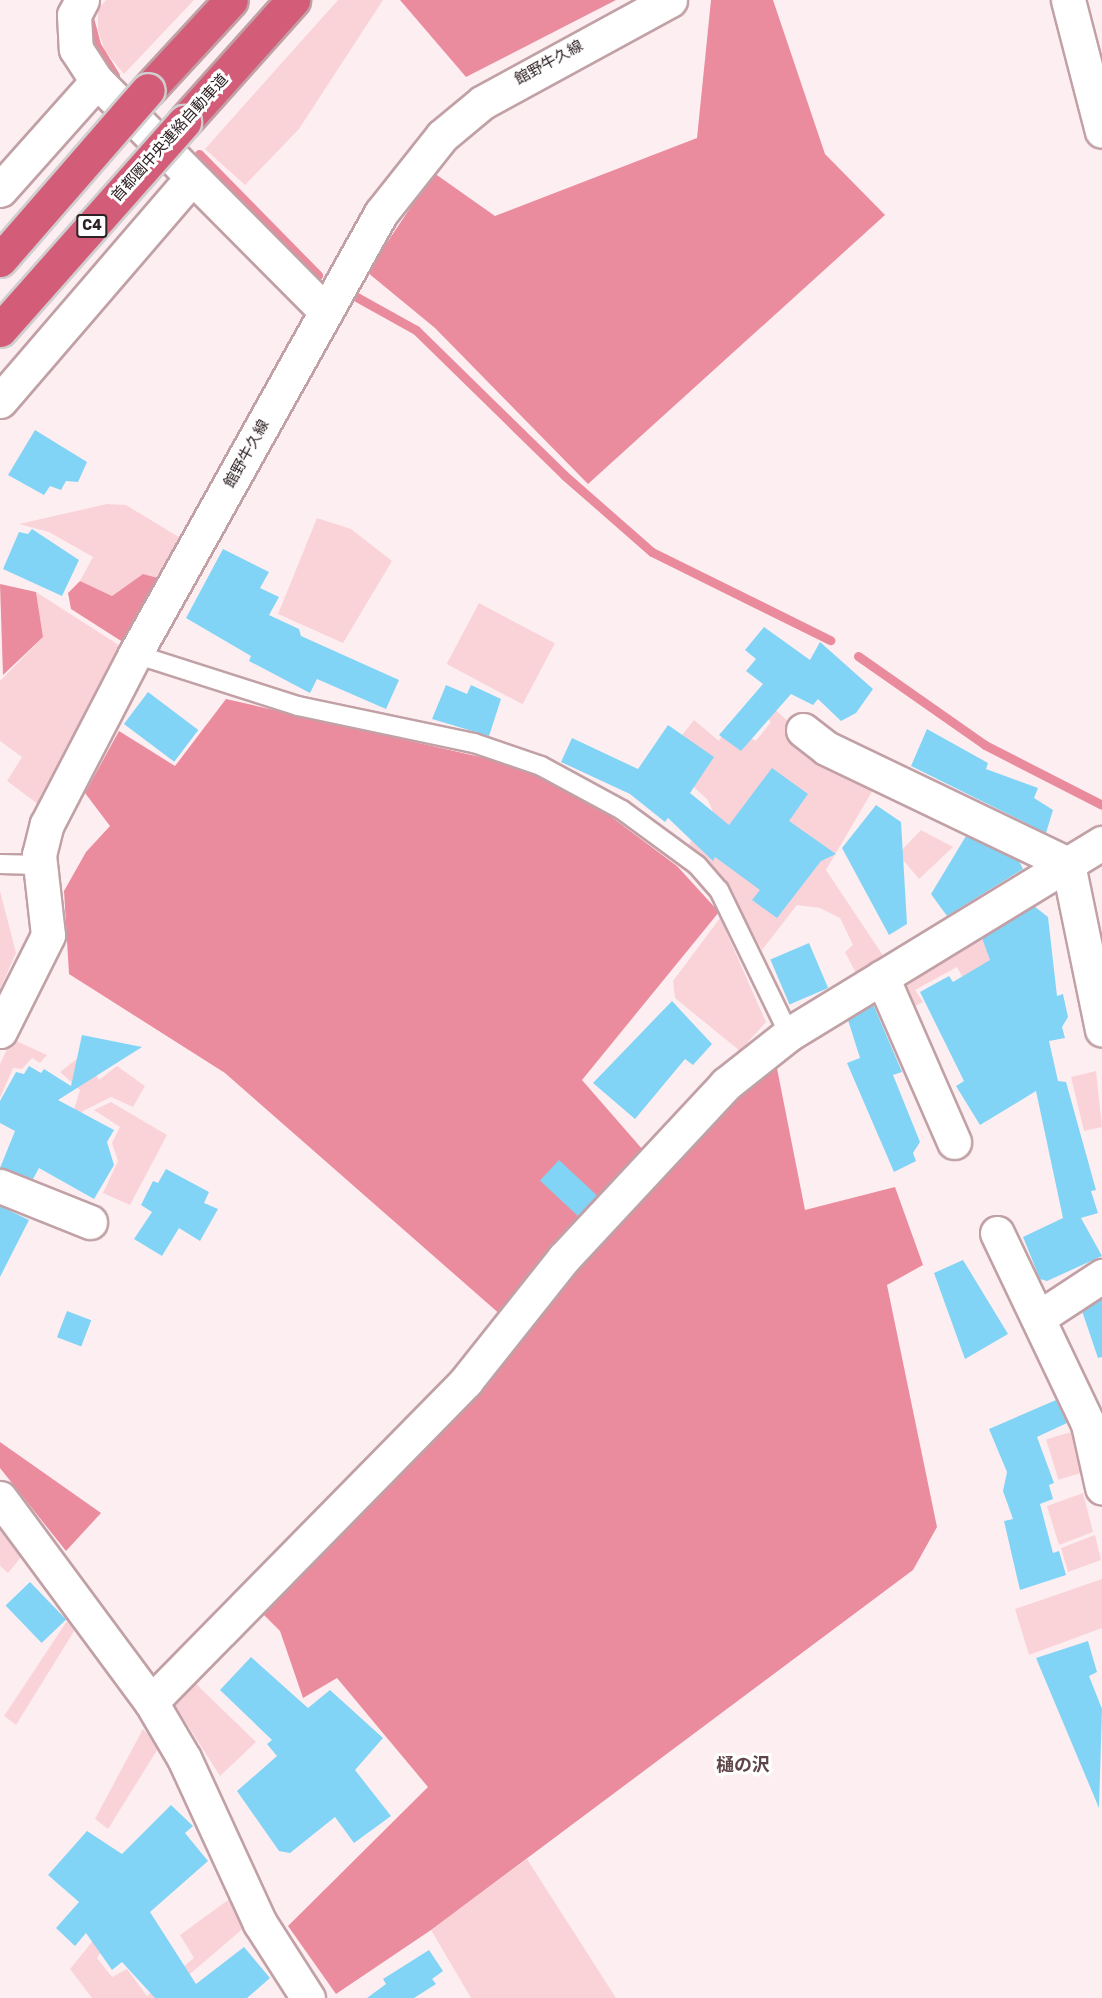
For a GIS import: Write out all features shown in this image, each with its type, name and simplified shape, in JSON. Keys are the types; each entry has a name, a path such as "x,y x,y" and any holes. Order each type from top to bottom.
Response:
{"highway":[{"path":"0,260 148,90 231,0"},
{"name":"首都圏中央連絡自動車道","path":"0,330 293,0"}],"street":[{"path":"82,0 74,15 76,49 97,81 326,312"},
{"name":"館野牛久線","path":"0,1031 48,935 40,865 47,824 135,654 381,213 442,136 483,102 530,72 670,0"},
{"path":"1068,0 1102,131"},
{"path":"0,190 97,81"},
{"path":"0,401 192,178"},
{"path":"803,730 826,748 1068,864"},
{"path":"151,1702 466,1381 564,1258 726,1084 789,1034 1102,843"},
{"path":"1068,864 1102,1030"},
{"path":"882,977 954,1142"},
{"path":"0,1186 90,1222"},
{"path":"998,1233 1088,1424 1102,1487"},
{"path":"1038,1318 1102,1276"},
{"path":"0,1498 151,1702 184,1758 260,1923 308,1998"}],"lane":[{"path":"135,654 298,706 474,743 541,766 622,810 697,865 719,890 789,1034"},
{"path":"0,864 40,865"}],"shaded area":[{"path":"106,0 194,0 124,74 105,51 98,30 98,9"},
{"path":"338,0 383,0 299,129 245,185 205,149"},
{"path":"400,0 616,0 466,77"},
{"path":"711,0 773,0 825,154 885,215 588,484 435,328 367,272 434,173 495,216 697,138"},
{"path":"107,504 126,505 182,539 162,579 143,574 112,596 80,581 93,557 49,532 19,524"},
{"path":"317,518 351,529 392,561 343,643 278,614"},
{"path":"143,574 162,579 129,646 71,609 68,593 80,581 112,596"},
{"path":"0,584 36,592 43,637 3,675"},
{"path":"36,592 128,651 39,805 7,781 22,757 0,741 0,681 43,637"},
{"path":"479,603 555,643 523,704 447,664"},
{"path":"758,694 822,752 877,783 826,870 886,960 858,977 845,952 853,945 840,918 820,908 797,905 762,950 722,876 689,844 713,812 708,800 663,759 694,720 719,741 727,725 756,741 771,722 750,703"},
{"path":"226,699 511,764 586,798 677,866 719,912 582,1080 643,1150 769,1028 805,1210 895,1187 923,1265 887,1285 937,1527 913,1570 431,1930 336,1994 288,1926 428,1787 337,1678 303,1698 280,1631 259,1610 502,1316 225,1073 69,974 64,891 86,852 110,826 85,793 119,731 175,766"},
{"path":"921,830 953,847 919,879 898,854"},
{"path":"0,891 16,953 0,989"},
{"path":"720,918 766,1022 740,1051 675,998 673,981"},
{"path":"1003,919 1013,996 980,1009 957,967 915,990 923,1002 911,1008 903,988 912,978"},
{"path":"12,1039 47,1055 40,1063 32,1058 22,1069 13,1068 0,1098 0,1064"},
{"path":"83,1054 99,1080 117,1066 145,1086 133,1107 111,1097 83,1111 66,1136 80,1090 60,1072"},
{"path":"1096,1071 1102,1127 1084,1131 1071,1077"},
{"path":"111,1102 167,1135 130,1205 103,1193 118,1161 112,1143 120,1127 94,1110"},
{"path":"1071,1432 1083,1472 1058,1480 1046,1440"},
{"path":"0,1442 101,1513 66,1551 0,1468"},
{"path":"1083,1493 1093,1532 1059,1545 1047,1506"},
{"path":"0,1527 22,1556 8,1573 0,1566"},
{"path":"1095,1535 1101,1560 1068,1572 1061,1548"},
{"path":"1102,1579 1102,1628 1029,1655 1015,1609"},
{"path":"69,1618 76,1628 16,1725 4,1716"},
{"path":"192,1680 256,1742 220,1776 171,1699"},
{"path":"143,1729 159,1747 108,1829 95,1819"},
{"path":"527,1859 616,1998 471,1998 431,1930"},
{"path":"228,1900 246,1926 162,1998 92,1998 70,1969 96,1937 106,1945 97,1958 112,1977 127,1969 147,1996 194,1958 180,1935"}],"building":[{"path":"35,430 87,462 78,482 66,481 61,490 50,486 44,495 8,475"},
{"path":"32,529 79,560 62,596 3,569 19,532 28,534"},
{"path":"223,549 269,572 260,588 279,597 269,615 299,629 301,636 399,680 386,709 317,679 310,693 249,661 251,656 186,618"},
{"path":"764,627 810,660 820,642 873,689 856,713 841,721 818,699 813,705 791,694 741,751 719,735 763,684 746,671 756,659 745,650"},
{"path":"446,685 467,694 471,685 501,699 489,736 432,719"},
{"path":"148,692 198,730 174,762 124,724"},
{"path":"668,725 714,757 690,793 729,825 772,768 808,794 789,821 836,854 821,861 777,918 752,900 760,890 715,857 713,861 668,818 665,822 630,794 561,762 572,738 638,769"},
{"path":"927,729 988,763 986,769 1038,788 1034,798 1053,810 1046,833 911,766"},
{"path":"876,805 901,822 907,924 889,935 842,848"},
{"path":"966,836 1019,861 1023,869 947,916 931,894"},
{"path":"1034,906 1048,917 1057,996 1063,994 1068,1017 1062,1027 1065,1038 1049,1041 1058,1081 1066,1082 1096,1190 1091,1191 1098,1213 1081,1218 1102,1256 1047,1281 1040,1279 1023,1237 1063,1218 1036,1091 980,1125 956,1086 964,1081 920,992 949,976 953,982 990,960 982,938"},
{"path":"809,943 828,988 789,1005 770,959"},
{"path":"672,1001 712,1044 693,1065 685,1059 635,1119 593,1083"},
{"path":"873,1004 902,1072 893,1075 920,1142 913,1153 916,1161 894,1172 847,1063 860,1058 848,1020"},
{"path":"82,1035 142,1047 58,1100 114,1130 107,1142 114,1165 94,1199 39,1168 33,1179 0,1168 15,1131 0,1123 0,1101 16,1072 24,1074 29,1066 41,1073 44,1069 71,1086"},
{"path":"559,1160 597,1195 578,1216 540,1180"},
{"path":"166,1169 209,1192 204,1203 218,1209 200,1241 179,1228 162,1256 134,1239 152,1212 141,1205 153,1181 158,1183"},
{"path":"0,1206 29,1220 0,1277"},
{"path":"963,1260 1008,1334 965,1359 934,1273"},
{"path":"1102,1298 1102,1357 1098,1358 1082,1311"},
{"path":"67,1311 91,1320 81,1346 57,1337"},
{"path":"1056,1400 1067,1423 1037,1437 1054,1483 1049,1485 1053,1499 1040,1504 1053,1553 1059,1551 1066,1575 1020,1590 1004,1521 1013,1519 1003,1491 1007,1472 989,1429"},
{"path":"30,1582 66,1619 42,1643 6,1606"},
{"path":"1088,1641 1097,1672 1089,1676 1102,1709 1099,1808 1036,1658"},
{"path":"251,1657 308,1708 330,1690 383,1738 355,1770 391,1816 354,1843 335,1817 290,1853 279,1851 237,1791 277,1756 267,1744 272,1740 220,1690"},
{"path":"171,1805 193,1826 185,1833 208,1861 150,1912 196,1984 244,1947 270,1978 247,1998 155,1998 122,1962 112,1970 86,1933 75,1946 56,1928 79,1902 48,1875 87,1831 122,1854"},
{"path":"429,1950 443,1971 432,1979 436,1984 414,1998 367,1998 386,1984 383,1979"}],"waterway":[{"path":"89,18 96,45 115,75"},
{"path":"199,154 318,275"},
{"path":"353,295 416,330 564,475 652,552 830,640"},
{"path":"858,656 985,745 1102,805"}],"district":[{"name":"樋の沢","path":"743,1765"}]}
